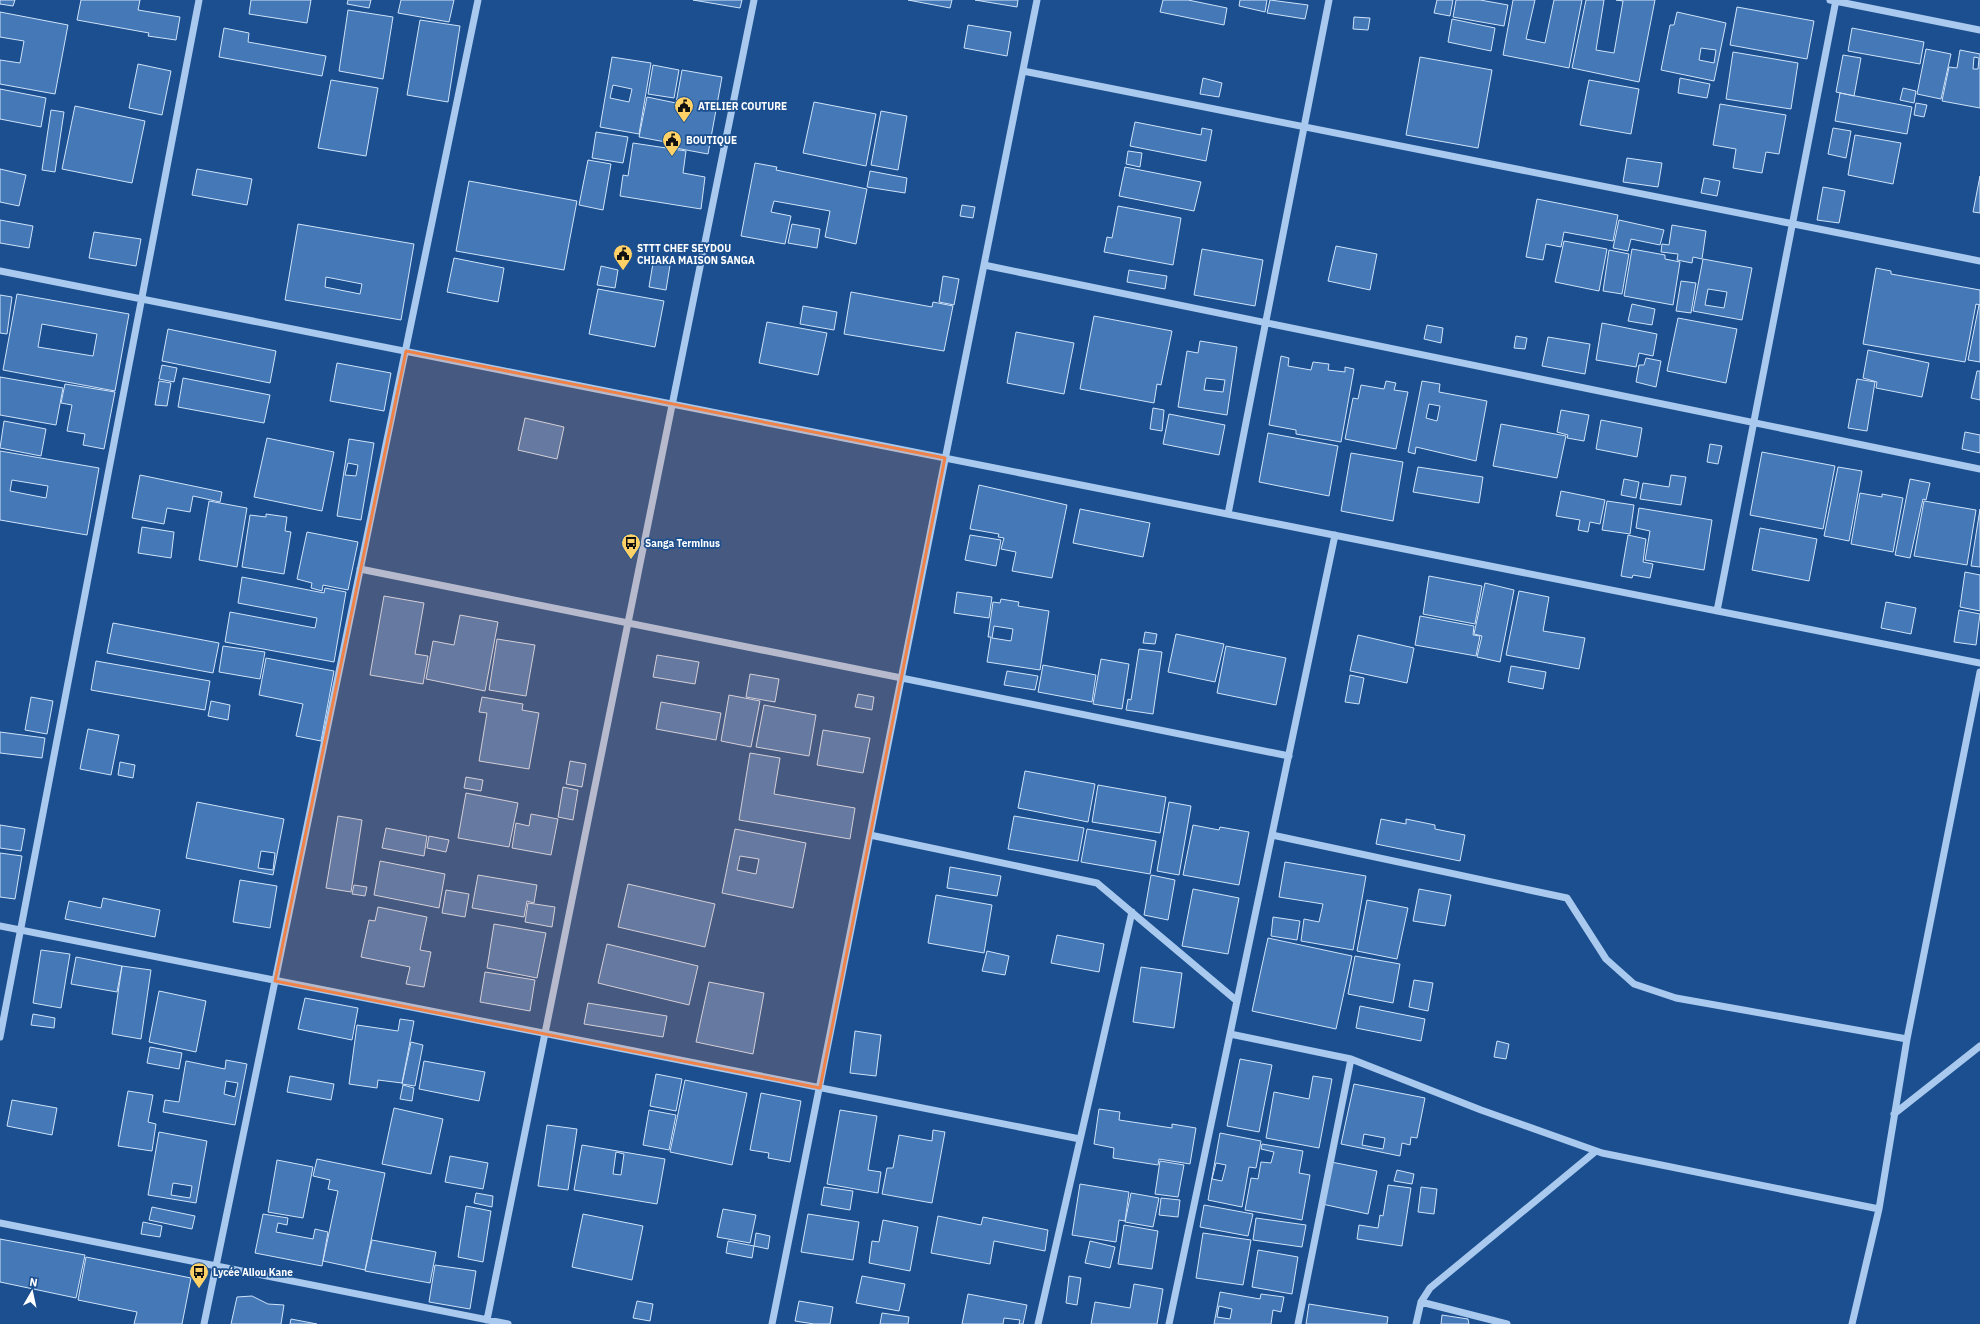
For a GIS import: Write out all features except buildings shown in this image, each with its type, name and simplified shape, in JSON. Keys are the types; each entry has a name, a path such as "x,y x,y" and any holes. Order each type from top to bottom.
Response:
{"street":[{"path":"0,1037 199,0"},
{"path":"204,1324 478,0"},
{"path":"487,1320 754,0"},
{"path":"772,1324 1037,0"},
{"path":"1228,514 1329,0"},
{"path":"1717,611 1834,0 1980,30"},
{"path":"1023,71 1980,261"},
{"path":"984,265 1980,469"},
{"path":"0,271 1980,663"},
{"path":"1169,1324 1335,535"},
{"path":"360,569 1289,756"},
{"path":"1852,1324 1879,1209 1907,1039 1980,672"},
{"path":"870,835 1097,883 1237,1001"},
{"path":"1272,835 1567,898 1606,959 1634,984 1676,998 1907,1039"},
{"path":"1038,1324 1132,912"},
{"path":"0,926 1080,1139"},
{"path":"1230,1034 1351,1059 1481,1110 1596,1151 1879,1209"},
{"path":"1894,1114 1980,1046"},
{"path":"1298,1324 1351,1059"},
{"path":"1416,1324 1421,1302 1430,1288 1596,1151"},
{"path":"0,1223 508,1324"},
{"path":"1421,1302 1507,1324"}],"highlighted area":[{"path":"406,351 945,458 820,1088 275,981"}],"place":[{"name":"ATELIER COUTURE","path":"684,123"},
{"name":"BOUTIQUE","path":"672,157"},
{"name":"STTT CHEF SEYDOU CHIAKA MAISON SANGA","path":"623,271"},
{"name":"Sanga Terminus","path":"631,560"},
{"name":"Lycée Aliou Kane","path":"199,1289"}]}
